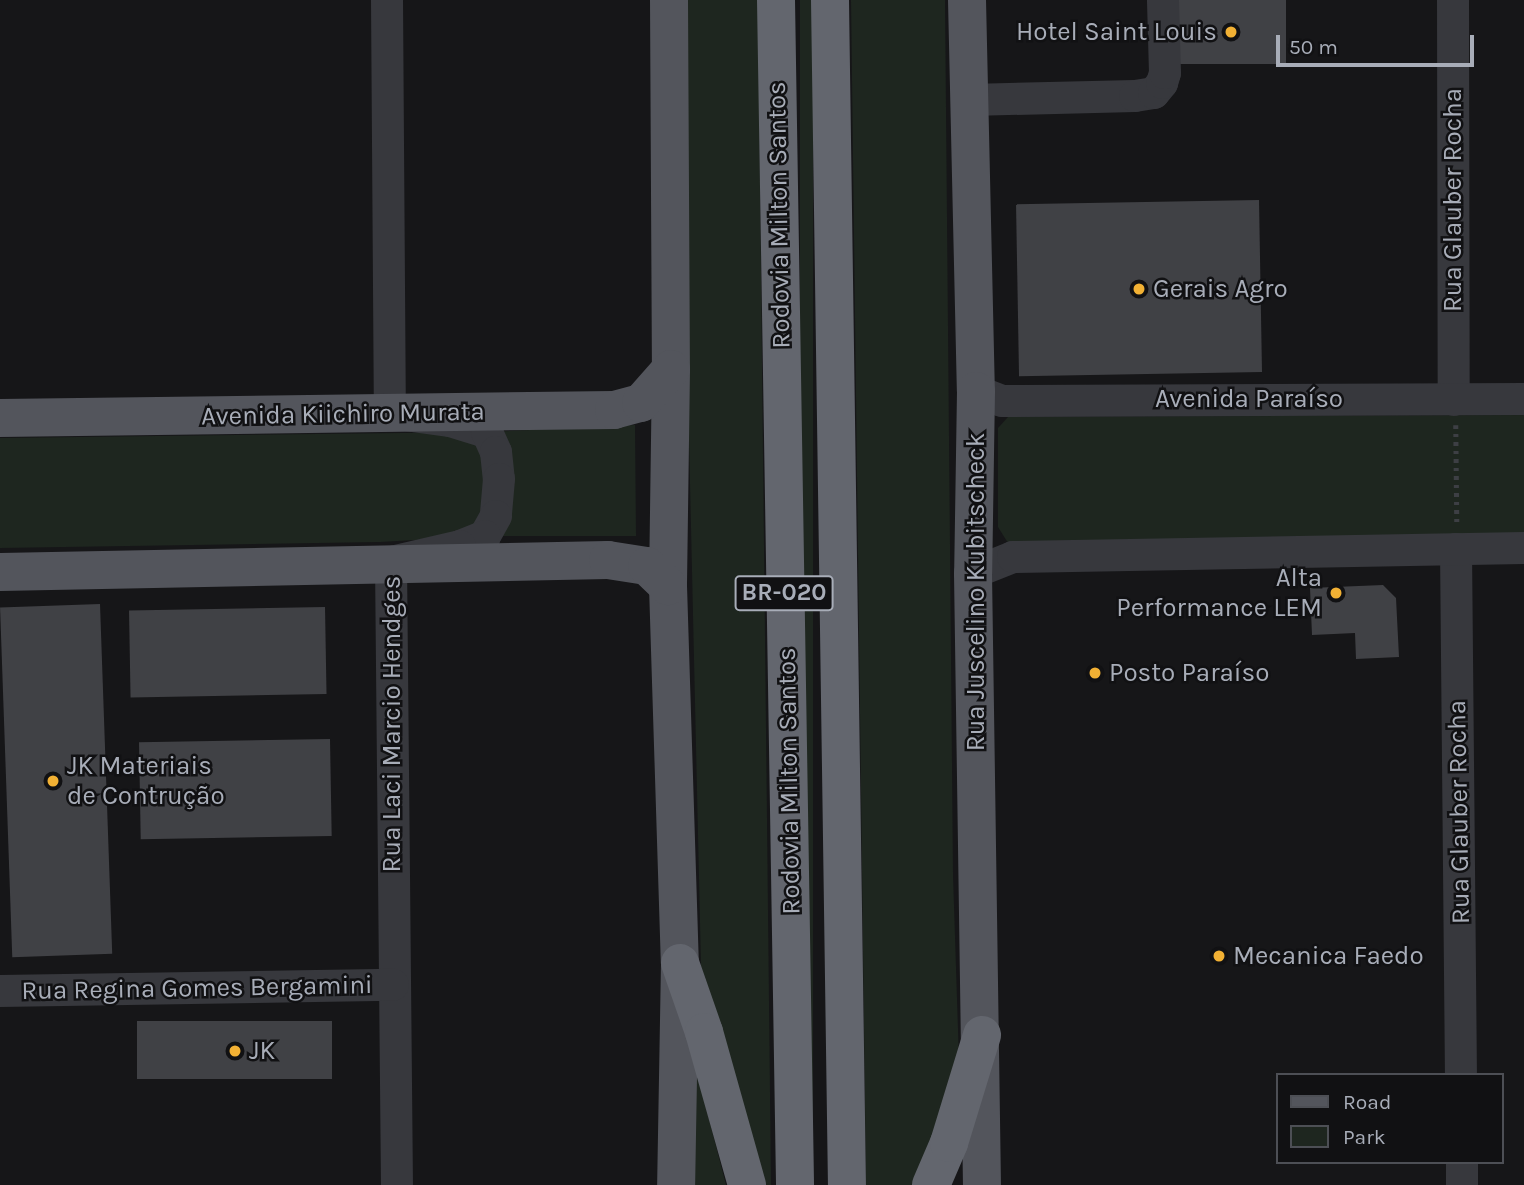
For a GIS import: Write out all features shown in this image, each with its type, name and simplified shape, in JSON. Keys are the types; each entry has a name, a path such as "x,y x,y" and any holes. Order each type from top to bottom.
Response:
{"highway":[{"name":"Rodovia Milton Santos","path":"776,0 795,1185"},
{"name":"Rodovia Milton Santos","path":"830,0 847,1185"},
{"path":"680,963 704,1032 747,1185"},
{"path":"931,1185 949,1143 982,1035"}],"main road":[{"path":"669,0 671,369 668,586 680,963 676,1185"},
{"name":"Rua Juscelino Kubitscheck","path":"967,0 976,391 973,573 982,1035 982,1185"},
{"name":"Avenida Kiichiro Murata","path":"0,418 614,410 640,403 671,369"},
{"path":"0,572 391,562 608,560 647,566 668,586"}],"street":[{"path":"387,0 390,413"},
{"path":"970,100 1135,96 1154,93 1162,83 1165,73 1163,0"},
{"name":"Rua Glauber Rocha","path":"1453,0 1455,411"},
{"name":"Avenida Paraíso","path":"976,391 1002,401 1153,398 1455,411 1524,399"},
{"name":"Rua Laci Marcio Hendges","path":"390,413 450,421 487,432 496,452 499,479 496,516 485,536 460,546 391,562 397,1185"},
{"path":"973,573 1013,558 1457,537 1524,550"},
{"name":"Rua Glauber Rocha","path":"1457,537 1461,1073"},
{"name":"Rua Regina Gomes Bergamini","path":"0,991 393,985"},
{"path":"1462,1164 1462,1185"}],"path":[{"path":"1455,411 1457,537"}],"green space":[{"path":"686,0 758,0 771,1185 759,1185 701,966 688,395"},
{"path":"800,0 813,0 813,1185 800,1185"},
{"path":"851,0 945,0 953,875 959,1060 917,1185 866,1185"},
{"path":"1524,415 1524,534 1008,543 998,527 998,428 1008,417"},
{"path":"635,425 636,536 485,536 380,542 0,548 0,438 487,432"},
{"path":"691,1049 726,1185 692,1185"}],"building":[{"name":"Hotel Saint Louis","path":"1172,0 1286,0 1286,64 1172,64"},
{"name":"Gerais Agro","path":"1259,200 1262,372 1019,376 1016,204"},
{"path":"1383,585 1396,598 1399,657 1356,659 1355,633 1312,635 1310,588"},
{"name":"JK Materiais de Contrução","path":"100,604 112,954 12,957 0,607"},
{"path":"325,607 327,694 131,697 129,610"},
{"path":"330,739 332,836 141,839 139,742"},
{"name":"JK","path":"137,1021 332,1021 332,1079 137,1079"}],"place":[{"name":"Hotel Saint Louis","path":"1231,32"},
{"name":"Gerais Agro","path":"1139,289"},
{"name":"Alta Performance LEM","path":"1336,593"},
{"name":"Posto Paraíso","path":"1095,673"},
{"name":"JK Materiais de Contrução","path":"53,781"},
{"name":"Mecanica Faedo","path":"1219,956"},
{"name":"JK","path":"235,1051"}]}
